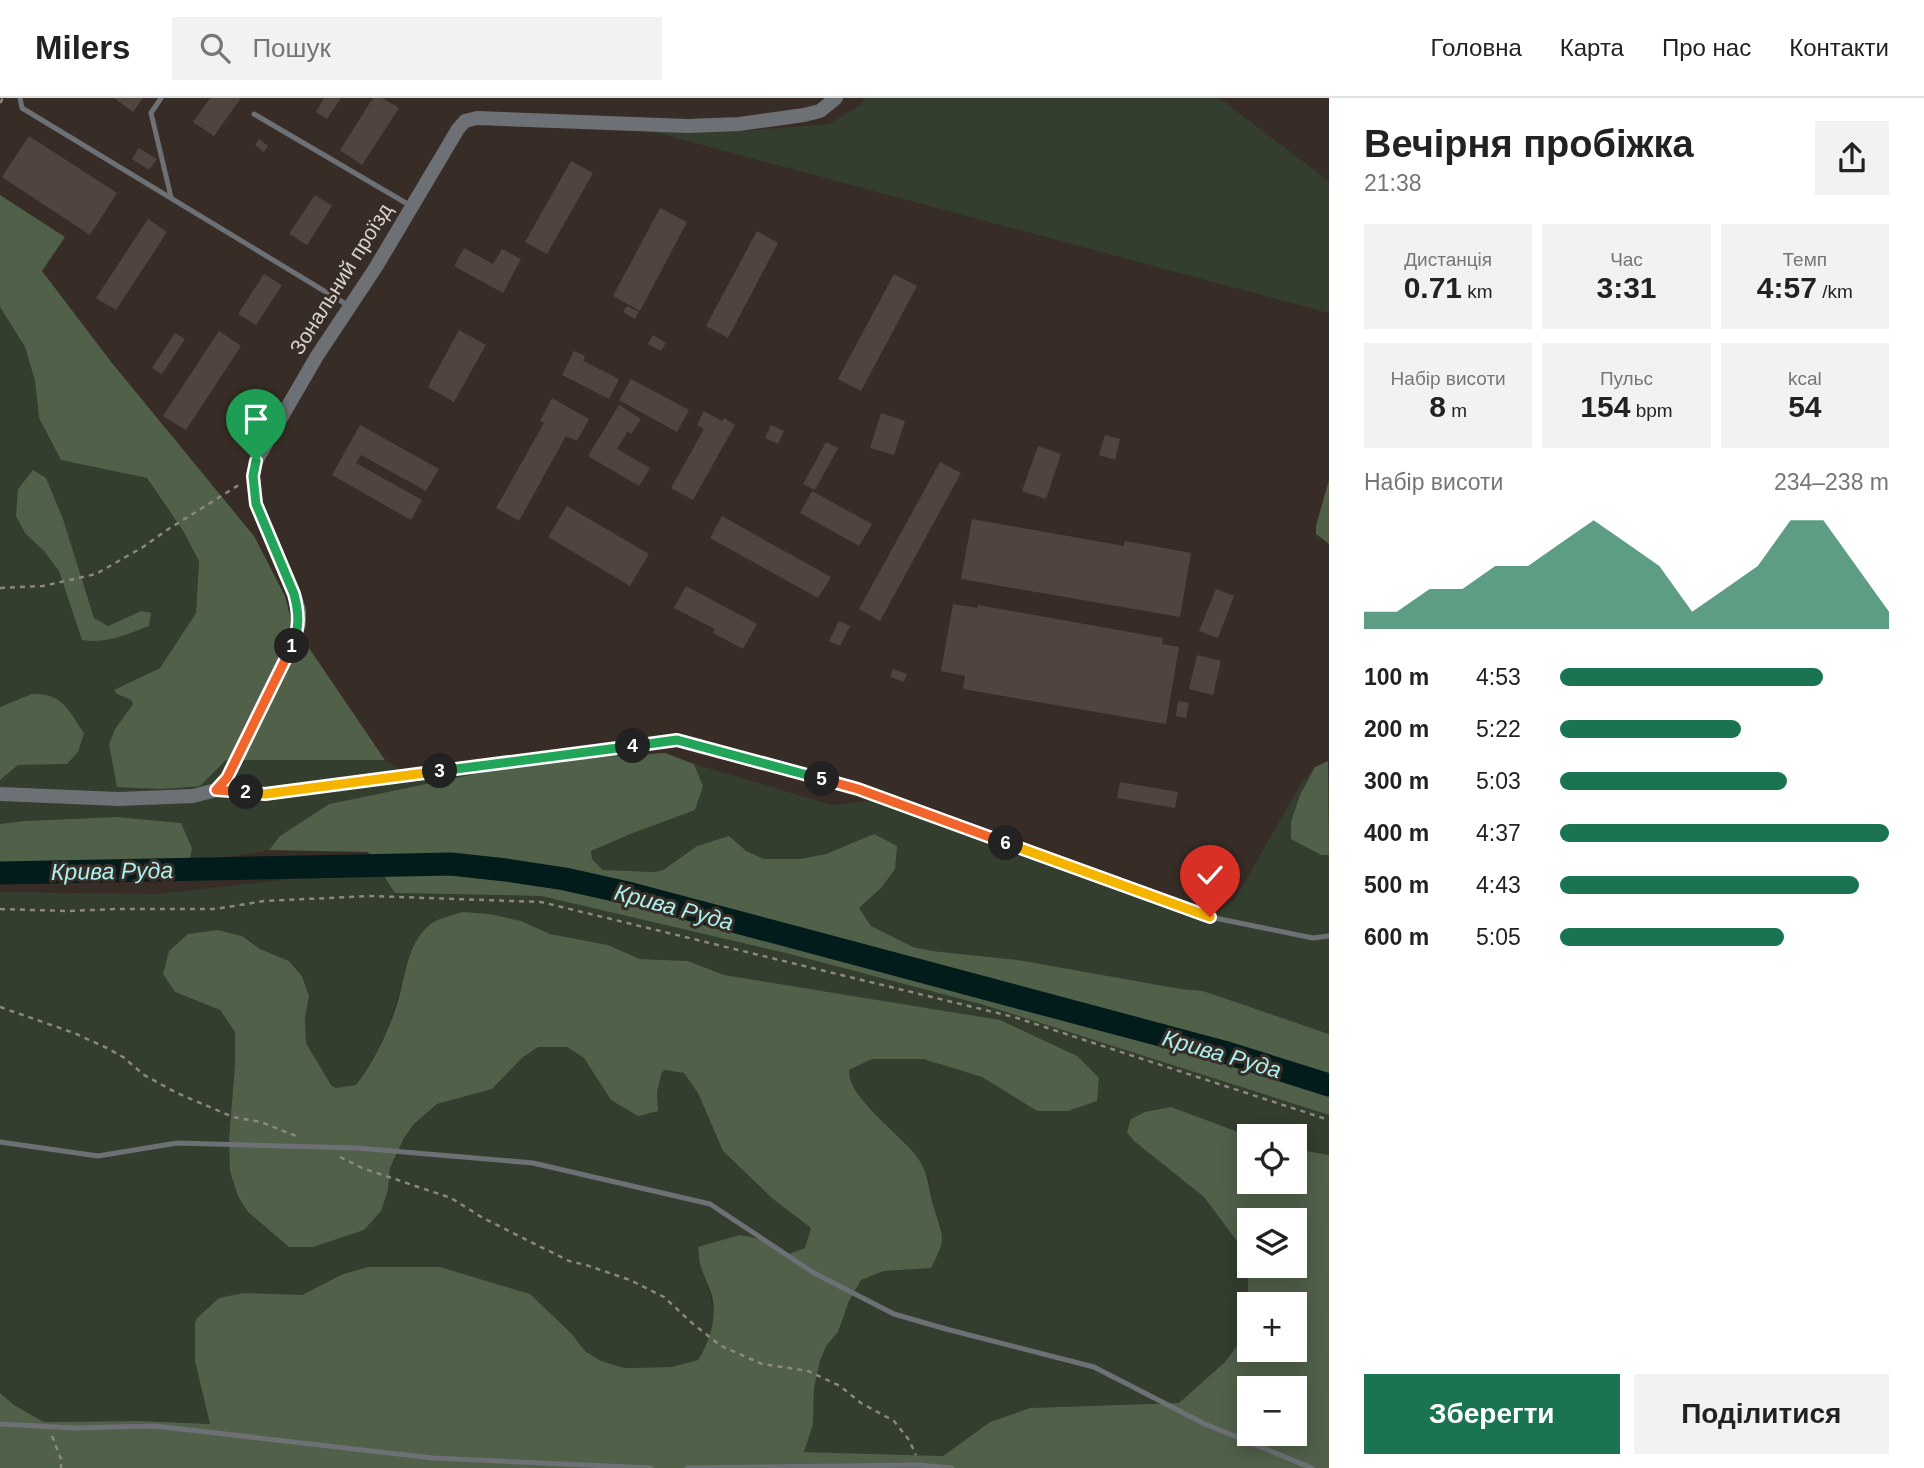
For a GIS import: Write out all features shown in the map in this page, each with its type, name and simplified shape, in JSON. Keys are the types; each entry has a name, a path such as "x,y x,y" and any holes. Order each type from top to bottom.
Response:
{"street":[{"name":"Зональний проїзд","path":"216,790 227,778 295,640 299,623 299,610 294,594 256,504 253,476 256,461 317,356 376,267 465,121 477,118 688,126 739,124 804,116 820,111 831,102"},
{"path":"0,794 119,799 193,796 216,790"}],"lane":[{"path":"20,98 22,108 350,307"},
{"path":"161,98 151,113 171,197"},
{"path":"254,114 412,207"},
{"path":"216,790 265,794 677,740 858,789 1210,917 1312,938 1329,936"},
{"path":"0,1142 98,1156 177,1143 357,1148 533,1163 710,1204 814,1273 894,1314 1094,1367 1205,1424 1312,1468"},
{"path":"0,1424 74,1428 155,1426 433,1458 651,1468"},
{"path":"687,1468 918,1465 952,1468"}],"path":[{"path":"0,103 3,98"},
{"path":"0,588 43,586 96,574 253,476"},
{"path":"0,909 216,909 264,901 370,896 541,902 1014,1017 1329,1120"},
{"path":"0,1007 74,1032 107,1048 123,1057 144,1075 177,1093 233,1116 261,1122 299,1138"},
{"path":"321,1147 362,1168 451,1198 483,1218 569,1261 630,1280 664,1297 721,1346 762,1364 808,1371 840,1386 861,1403 894,1421 913,1447 918,1465"},
{"path":"47,1426 56,1443 61,1468"}],"green space":[{"path":"864,98 1219,98 1329,181 1329,313 650,131 741,131 829,124 861,105"},
{"path":"0,195 65,237 42,271 112,363 254,536 285,596 292,623 385,760 226,760 200,786 162,789 117,787 109,744 115,729 133,704 114,690 160,668 196,613 199,561 183,531 147,478 61,460 39,418 35,381 25,347 0,307"},
{"path":"0,307 25,347 35,381 39,418 61,459 147,478 199,561 196,613 160,668 114,691 131,700 133,705 115,729 200,786 225,760 385,760 413,778 538,761 329,804 280,836 269,850 189,864 192,848 181,823 117,817 0,824 0,780 18,765 67,764 14,702 0,707","holes":["63,519 94,618 108,626 141,611 82,640 59,570 44,551"]},
{"path":"33,470 46,478 63,519 94,618 108,626 141,611 151,613 149,626 108,639 82,640 59,571 44,551 25,533 16,516 18,489"},
{"path":"1329,480 1329,544 1316,534 1316,526"},
{"path":"32,694 51,696 69,710 84,733 78,752 67,764 18,765 0,780 0,707"},
{"path":"665,753 694,764 703,786 695,810 591,851 592,859 603,870 663,870 697,846 729,836 746,851 764,859 800,859 826,854 874,834 897,846 895,869 881,888 859,908 871,926 913,947 932,951 1018,960 1203,991 1329,1034 1329,1115 984,1005 786,953 541,896 395,893 368,852 269,850 280,836 329,804 538,761"},
{"path":"1328,761 1329,855 1321,855 1291,839 1291,822 1300,795 1315,767"},
{"path":"694,764 832,805 867,801 872,786 1198,911 1217,914 1235,899 1300,785 1315,767 1300,795 1321,855 1329,855 1329,1034 1203,991 1018,960 913,947 871,926 859,908 881,888 874,834 826,854 800,859 764,859 746,851 697,846 663,870 603,870 592,859 591,851 633,833 703,786"},
{"path":"117,817 181,823 192,848 189,864 0,865 0,824"},
{"path":"319,876 384,877 395,893 541,896 786,953 984,1005 1329,1115 1329,1155 1307,1151 1307,1124 1237,1124 1237,1132 1171,1107 1134,1141 1204,1197 1237,1242 1237,1278 1248,1278 1248,1292 1237,1292 1237,1346 1225,1362 1179,1403 1030,1408 990,1422 943,1456 803,1452 813,1424 814,1388 820,1361 826,1345 838,1332 849,1301 861,1280 884,1271 931,1268 942,1228 933,1205 929,1180 906,1143 862,1102 849,1076 849,1070 872,1059 923,1059 982,1077 1037,1111 1097,1101 688,961 640,959 608,945 550,934 521,921 407,962 394,1011 375,1056 356,1085 336,1088 331,1085 306,1043 305,1018 309,996 302,975 289,961 260,949 242,936 176,992 220,1010 235,1032 235,1066 388,1190 390,1168 404,1138 413,1125 437,1104 492,1089 522,1058 538,1047 567,1047 584,1058 611,1100 658,1111 657,1092 661,1071 684,1073 698,1093 723,1151 773,1199 811,1228 805,1248 786,1255 700,1266 712,1303 713,1324 710,1335 698,1360 671,1367 624,1368 601,1361 585,1351 571,1333 530,1294 440,1267 368,1267 343,1274 302,1295 243,1293 219,1298 197,1318 195,1361 210,1424 141,1421 44,1422 14,1405 0,1393 0,892 157,894"},
{"path":"463,912 489,914 521,921 550,934 608,945 640,959 688,961 724,975 1000,1020 1077,1056 1099,1078 1097,1101 1068,1111 1037,1111 982,1077 923,1059 872,1059 849,1070 857,1093 921,1164 927,1176 942,1238 931,1268 884,1271 861,1280 849,1301 838,1332 826,1346 820,1361 814,1388 813,1424 804,1452 943,1456 990,1422 1030,1408 1179,1403 1225,1362 1237,1346 1237,1362 1307,1362 1307,1292 1248,1292 1248,1278 1307,1278 1307,1208 1237,1208 1237,1242 1204,1197 1134,1141 1127,1132 1131,1119 1145,1112 1171,1107 1237,1132 1237,1194 1307,1194 1307,1151 1329,1155 1329,1468 0,1468 0,1393 14,1405 44,1422 141,1421 210,1424 195,1361 195,1323 219,1298 243,1293 302,1295 343,1274 368,1267 440,1267 530,1294 571,1333 585,1351 601,1361 624,1368 671,1367 698,1360 711,1330 714,1313 712,1296 701,1267 698,1247 740,1235 765,1240 786,1255 805,1248 811,1228 773,1199 723,1151 698,1093 684,1073 665,1070 662,1072 657,1092 658,1111 638,1116 611,1100 584,1058 567,1047 538,1047 522,1058 492,1089 437,1104 413,1125 390,1168 388,1190 381,1211 364,1230 313,1247 289,1247 248,1212 238,1196 230,1171 229,1139 235,1032 220,1010 175,992 163,974 169,951 188,934 218,930 242,936 260,949 289,961 302,976 309,996 305,1018 306,1043 331,1085 336,1088 356,1085 373,1059 394,1013 416,942 432,923"}],"building":[{"path":"114,98 143,98 133,112"},
{"path":"210,98 241,98 214,136 193,122"},
{"path":"324,98 341,98 327,119 316,112"},
{"path":"373,98 382,98 399,108 362,165 340,150"},
{"path":"29,136 117,193 90,235 2,177"},
{"path":"259,139 268,146 264,152 255,145"},
{"path":"139,148 157,159 149,170 132,159"},
{"path":"571,161 593,173 547,254 525,242"},
{"path":"315,195 332,206 307,245 289,234"},
{"path":"660,208 687,222 640,311 613,296"},
{"path":"148,219 167,232 116,310 96,298"},
{"path":"757,231 778,243 728,338 706,326"},
{"path":"464,248 493,264 502,249 521,259 503,293 454,266"},
{"path":"264,274 282,285 256,325 238,314"},
{"path":"894,274 917,286 861,391 838,379"},
{"path":"627,306 639,312 635,319 623,312"},
{"path":"459,330 486,345 454,402 428,387"},
{"path":"219,331 241,346 186,430 163,416"},
{"path":"175,333 185,339 162,374 152,368"},
{"path":"653,335 666,343 661,351 648,344"},
{"path":"574,351 585,356 583,361 619,379 609,399 562,375"},
{"path":"631,379 689,410 677,432 619,400"},
{"path":"552,398 589,419 577,441 566,436 519,521 496,508 544,423 540,421"},
{"path":"619,405 641,419 631,434 628,431 617,449 650,468 639,486 588,456"},
{"path":"704,411 735,425 693,500 671,488 704,429 697,425"},
{"path":"881,413 905,421 894,455 870,448"},
{"path":"360,425 439,469 426,491 361,455 356,463 422,500 411,520 332,475"},
{"path":"771,425 784,431 778,444 765,438"},
{"path":"1105,435 1120,439 1115,460 1099,455"},
{"path":"826,442 838,448 815,490 803,484"},
{"path":"1038,446 1061,454 1046,499 1022,491"},
{"path":"940,462 961,473 880,621 859,609"},
{"path":"812,491 872,524 859,546 800,513"},
{"path":"567,506 649,554 630,586 548,537"},
{"path":"722,516 831,577 818,598 710,538"},
{"path":"972,519 1124,546 1125,541 1191,553 1180,617 961,579"},
{"path":"686,586 757,624 743,649 713,633 715,629 674,608"},
{"path":"1216,589 1234,596 1218,638 1199,631"},
{"path":"953,604 977,608 978,605 1163,638 1162,644 1179,647 1166,724 963,689 965,676 941,671"},
{"path":"839,621 850,626 840,646 829,641"},
{"path":"1197,655 1221,661 1213,695 1189,689"},
{"path":"893,669 907,674 904,682 890,677"},
{"path":"1178,701 1189,703 1186,718 1176,716"},
{"path":"1120,782 1178,792 1175,808 1117,798"}],"waterway":[{"name":"Крива Руда","path":"0,873 451,864 565,879 632,894 1224,1052 1329,1085"}],"route":[{"path":"256,461 253,476 256,504 294,594 299,610 299,623 295,640 227,778 216,790 265,794 677,740 858,789 1210,917"}]}
